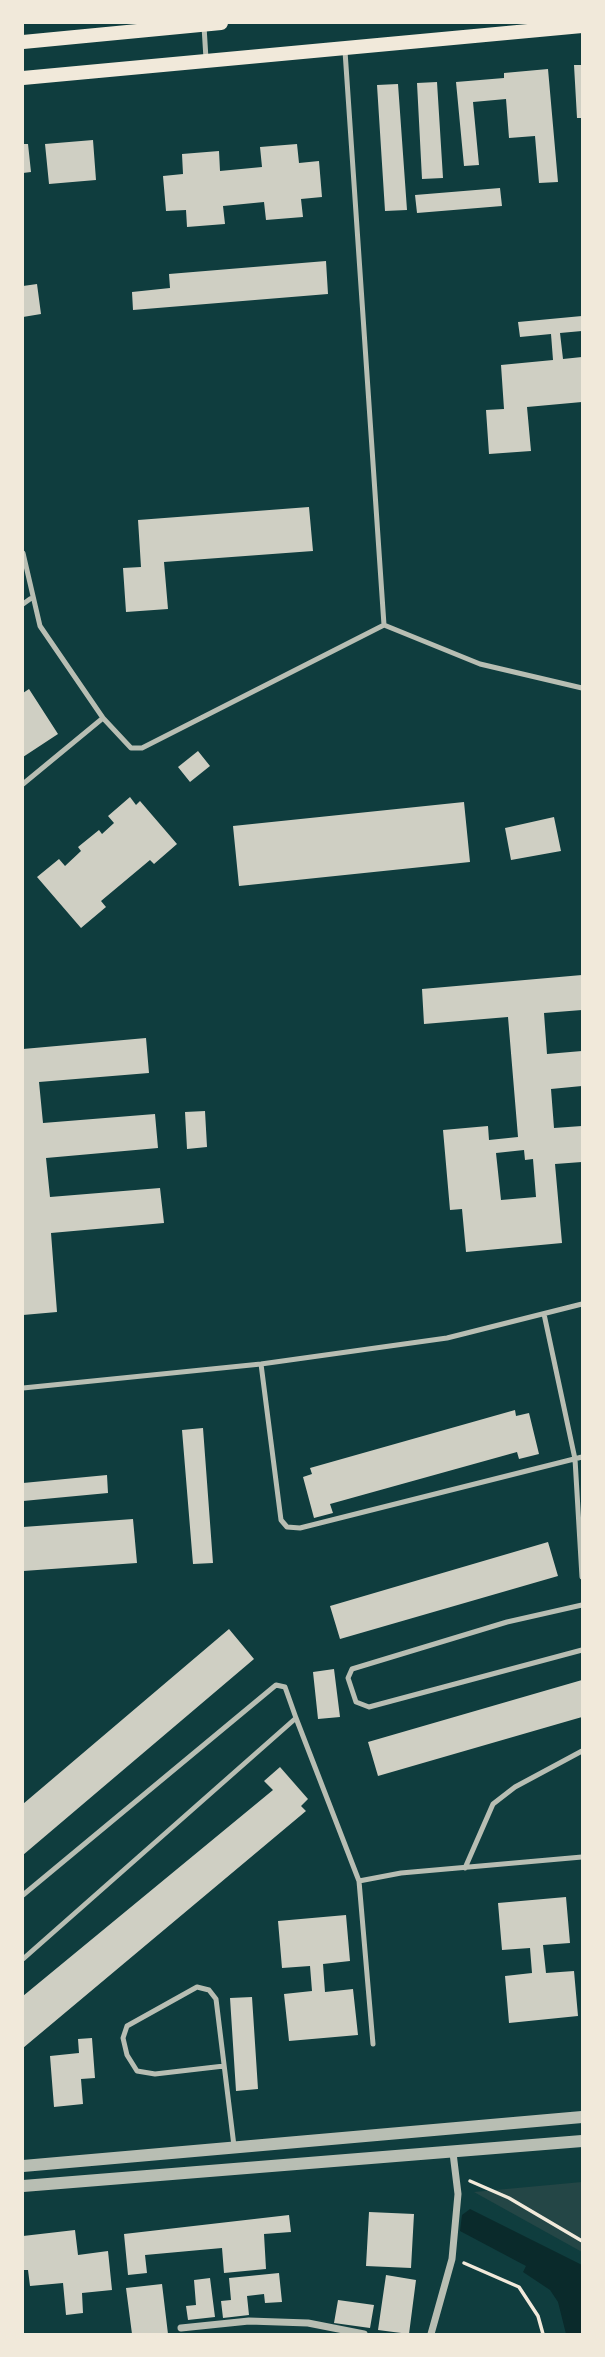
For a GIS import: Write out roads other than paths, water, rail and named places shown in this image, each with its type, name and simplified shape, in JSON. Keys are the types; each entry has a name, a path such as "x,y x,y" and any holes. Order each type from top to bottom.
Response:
{"main road":[{"path":"23,42 221,23"},
{"path":"23,78 579,28"}],"street":[{"path":"23,2166 582,2117"},
{"path":"23,2186 582,2141"},
{"path":"430,2334 452,2259 458,2175 453,2153"},
{"path":"181,2328 248,2322 308,2322 364,2334"}],"lane":[{"path":"204,24 206,62"},
{"path":"345,50 384,625"},
{"path":"23,553 40,626 103,718 131,748 142,748 384,625 480,664 582,688"},
{"path":"23,604 30,599"},
{"path":"23,784 103,718"},
{"path":"23,1388 261,1364 447,1338 582,1304"},
{"path":"544,1314 575,1459 582,1577"},
{"path":"261,1364 281,1520 287,1527 300,1528 582,1457"},
{"path":"582,1605 508,1622 352,1669 348,1678 356,1702 369,1707 582,1650"},
{"path":"23,1895 276,1685 285,1687 359,1881 373,2044"},
{"path":"23,1959 296,1718"},
{"path":"466,1868 493,1804 515,1787 582,1751"},
{"path":"359,1881 401,1872 582,1857"},
{"path":"224,2066 155,2074 137,2071 127,2055 123,2038 127,2026 197,1987 209,1990 216,1999 234,2147"}]}
